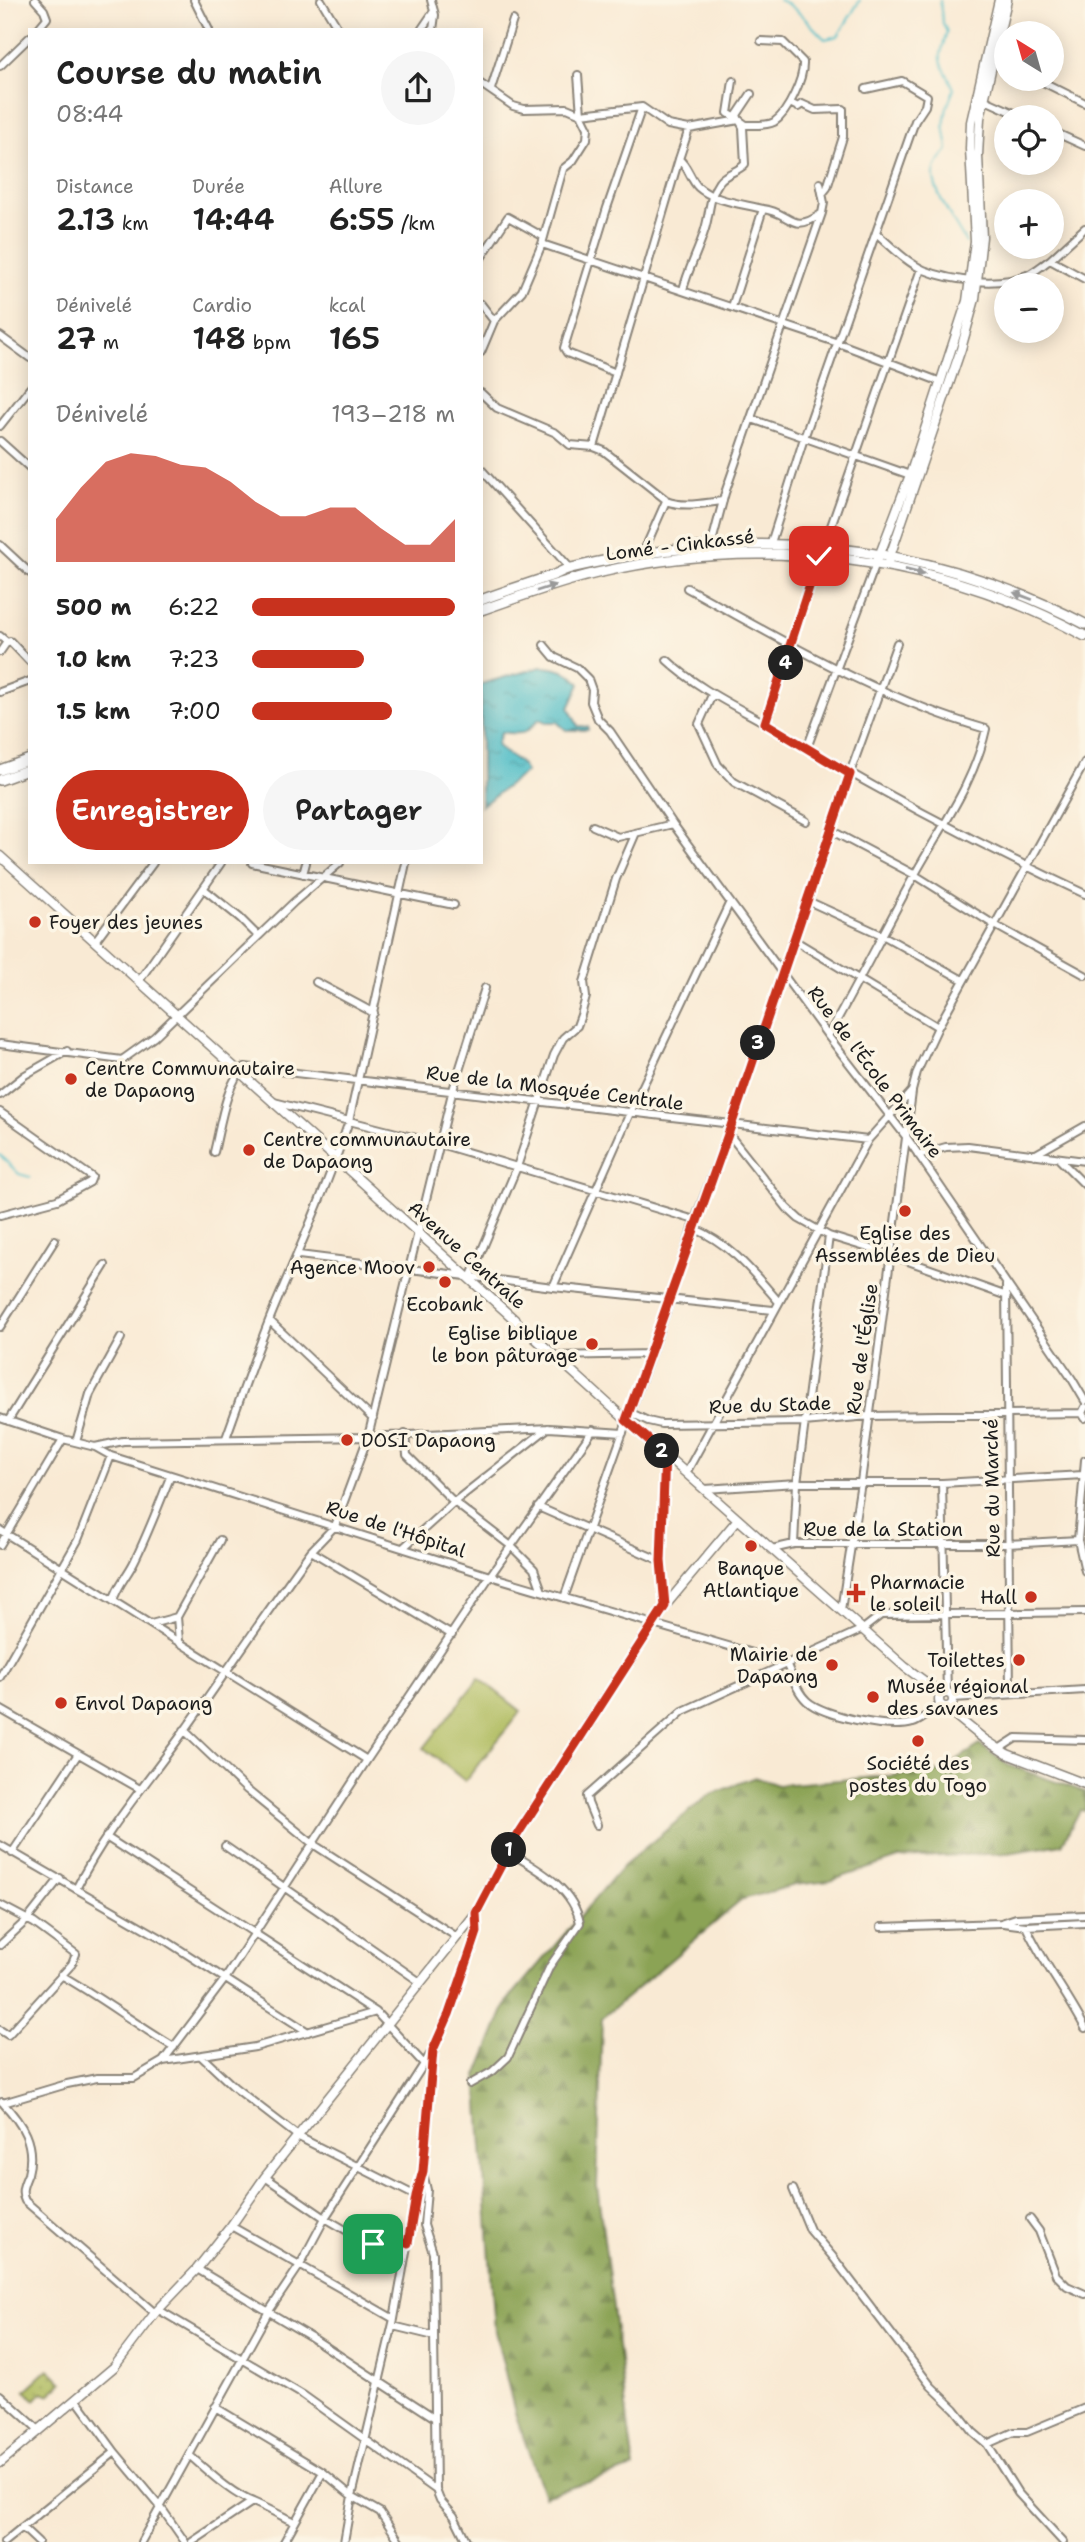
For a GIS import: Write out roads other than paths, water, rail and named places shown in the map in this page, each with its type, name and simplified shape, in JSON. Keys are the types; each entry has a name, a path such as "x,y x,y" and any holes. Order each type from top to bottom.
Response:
{"highway":[{"name":"Lomé - Cinkassé","path":"483,599 570,568 643,553 771,543 824,546 878,559 887,565 971,588 1044,615 1085,636"},
{"name":"Lomé - Cinkassé","path":"483,609 596,573 724,554 785,553 878,559 891,555 999,587 1085,624"},
{"path":"0,769 28,760"},
{"path":"0,780 28,770"}],"main road":[{"path":"878,559 910,475 975,281 971,122 999,0"},
{"path":"887,565 968,329 982,237 978,137 983,99 1007,0"},
{"name":"Avenue Centrale","path":"0,856 555,1356 628,1416 686,1473 946,1700 967,1725 999,1749 1085,1784"},
{"path":"0,2463 114,2367 157,2312 197,2269 265,2177 476,1913 517,1835 665,1606 738,1519"}],"street":[{"path":"35,0 44,10 47,19 39,28"},
{"path":"194,0 208,28"},
{"path":"321,0 338,28"},
{"path":"431,0 434,11 433,28"},
{"path":"422,28 434,11"},
{"path":"491,89 513,20"},
{"path":"0,66 28,39"},
{"path":"733,82 728,113 746,125 774,122 790,103 796,94 804,68 803,62 783,42 761,41"},
{"path":"483,347 494,321 522,292 543,241 561,175 587,139 588,128 583,118 578,75"},
{"path":"771,543 804,438 915,121 928,96 902,81 866,89"},
{"path":"483,85 513,106 524,109 566,107 583,118"},
{"path":"1061,91 1085,103"},
{"path":"683,290 688,270 706,228 712,195 722,178 738,171 745,164 743,127 737,115 751,94"},
{"path":"983,99 996,105"},
{"path":"790,103 798,107 802,104 815,110 843,109 843,137 823,193"},
{"path":"583,118 590,113 642,107 668,125 689,130 738,120"},
{"path":"616,373 564,350 624,155 642,107"},
{"path":"594,447 689,130"},
{"path":"1064,136 1085,146"},
{"path":"679,159 696,185 712,195 763,209 802,224 822,213"},
{"path":"711,546 723,500 822,213 823,193 820,183"},
{"path":"732,307 763,209"},
{"path":"484,250 508,217 543,241 591,261 838,342 941,382"},
{"path":"876,233 921,269 975,281 1026,276 1050,260 1085,228"},
{"path":"1050,260 1085,279"},
{"path":"824,546 921,269"},
{"path":"483,307 494,321"},
{"path":"0,336 28,357"},
{"path":"0,426 28,391"},
{"path":"483,395 497,408 556,433 570,445 594,447 604,451 666,501 676,505 699,505 723,500"},
{"path":"752,419 910,475"},
{"path":"0,441 28,466"},
{"path":"483,471 570,568"},
{"path":"643,553 666,501"},
{"path":"0,545 28,571"},
{"path":"765,723 819,556"},
{"path":"807,748 878,559"},
{"path":"687,588 835,669 928,711 986,729 977,764 828,1036"},
{"path":"0,636 6,642 10,641 28,660"},
{"path":"0,652 6,642"},
{"path":"564,1598 897,643"},
{"name":"Rue de l'École Primaire","path":"544,645 554,657 577,668 588,679 593,690 591,702 598,719 610,731 673,824 828,1036 907,1138 1085,1401"},
{"path":"667,660 712,695 850,774 945,826 1085,894"},
{"path":"0,692 28,682"},
{"path":"712,695 699,724 718,765 734,782 806,821"},
{"path":"686,1473 868,1140 912,1091 917,1072 937,1027 1085,762"},
{"path":"593,826 615,838 673,824"},
{"path":"832,831 1085,975"},
{"path":"469,1276 517,1167 556,1051 563,1038 576,1026 581,1015 586,998 584,982 612,890 635,835"},
{"path":"95,941 152,864"},
{"path":"139,981 220,864"},
{"path":"257,864 454,905"},
{"path":"303,874 306,864"},
{"path":"0,1044 122,1060 154,1037 258,936 339,864"},
{"path":"226,1438 349,1121 406,864"},
{"path":"204,889 258,936"},
{"path":"808,901 884,936 963,981"},
{"path":"553,1287 630,1113 730,902"},
{"path":"794,940 937,1027"},
{"path":"316,982 374,1013"},
{"path":"76,1889 91,1860 140,1789 311,1551 335,1526 368,1437 416,1231 452,1093 485,988"},
{"path":"0,1095 25,1075 66,1051"},
{"name":"Rue de la Mosquée Centrale","path":"240,1071 245,1067 359,1079 452,1093 630,1113 729,1129 868,1140"},
{"path":"214,1152 229,1093 240,1071"},
{"name":"Rue de l'Église","path":"841,1610 861,1482 912,1091"},
{"path":"274,1102 440,1144 695,1220"},
{"path":"0,1112 92,1177 90,1182 57,1200 0,1215"},
{"path":"1034,1155 1085,1126"},
{"path":"729,1129 787,1208 799,1219 829,1236 1007,1296"},
{"path":"918,1155 946,1147 968,1146 1085,1161"},
{"path":"1058,1158 1085,1185"},
{"path":"693,1228 711,1235 728,1247 778,1301"},
{"path":"794,1544 803,1422 829,1236"},
{"path":"0,1328 55,1241"},
{"path":"299,1255 553,1287 773,1310"},
{"path":"8,1420 105,1265"},
{"name":"Rue du Marché","path":"1006,1282 1010,1692"},
{"path":"270,1321 373,1419"},
{"path":"76,1442 90,1394 121,1338"},
{"path":"555,1356 650,1354"},
{"name":"Rue du Stade","path":"628,1416 661,1424 803,1422 869,1416 1084,1413"},
{"name":"Rue de l'Hôpital","path":"0,1418 95,1447 111,1456 490,1576 786,1663"},
{"path":"95,1447 123,1441 368,1437 549,1428 622,1433"},
{"path":"404,1547 454,1502 549,1428"},
{"path":"436,2490 368,2439 243,2358 157,2312 25,2201 22,2193 31,2152 22,2127 1,2102 88,2080 134,2078 163,2061 225,1979 490,1576 593,1430"},
{"path":"405,1434 407,1455 454,1502 511,1546 534,1569 542,1591"},
{"path":"0,1545 3,1532 62,1439"},
{"path":"665,1454 661,1561 665,1606"},
{"path":"0,1677 80,1535 111,1456"},
{"path":"1085,1460 1078,1540 1085,1571"},
{"path":"113,1601 116,1590 132,1566 151,1525 171,1475"},
{"path":"705,1489 797,1483 942,1483 1083,1475"},
{"path":"942,1483 946,1700"},
{"path":"538,1507 661,1561"},
{"path":"3,1532 367,1760"},
{"path":"179,1641 177,1617 220,1539"},
{"name":"Rue de la Station","path":"772,1549 794,1544 943,1545 1078,1540"},
{"path":"311,1551 452,1635"},
{"path":"597,1825 587,1800 590,1793 675,1716 863,1629 876,1616 1085,1612"},
{"path":"151,1624 177,1617"},
{"path":"786,1663 800,1694 808,1703 818,1709 880,1724 913,1723 946,1700 1010,1692 1085,1690"},
{"path":"0,1709 140,1789"},
{"path":"184,1730 266,1807 313,1844 457,1937"},
{"path":"999,1749 1016,1738 1085,1740"},
{"path":"12,1853 78,1754"},
{"path":"106,1837 253,1935 376,2012 424,2064"},
{"path":"0,1845 168,1942 309,2032"},
{"path":"225,1846 420,1982"},
{"path":"470,2084 493,2071 508,2057 550,1966 580,1923 577,1911 556,1883 509,1852"},
{"path":"0,1945 27,1920 60,1878"},
{"path":"0,1905 76,1954 72,1964 8,2035 0,2030"},
{"path":"141,2542 215,2407 325,2218 433,2050 452,2008 477,1932 476,1913"},
{"path":"1001,1923 1016,1919 1085,1915"},
{"path":"1059,1916 1059,1925"},
{"path":"881,1927 1085,1923"},
{"path":"1026,1926 1037,1951 1085,2028"},
{"path":"61,1975 104,1999 127,2018 174,2046"},
{"path":"163,2061 255,2047 376,2012"},
{"path":"344,2542 352,2496 368,2439 394,2323 416,2196 423,2171 433,2050"},
{"path":"202,2057 234,2087 299,2137 416,2196"},
{"path":"423,2171 427,2190 424,2225 433,2253 436,2490 440,2500 454,2516 467,2542"},
{"path":"265,2177 325,2218 368,2243 408,2243"},
{"path":"793,2189 810,2230 931,2386 956,2409 973,2432 988,2444 1018,2493 1063,2542"},
{"path":"1030,2219 1044,2242 1056,2275 1067,2286 1085,2294"},
{"path":"231,2226 394,2323 434,2336"},
{"path":"197,2269 270,2311 435,2418"},
{"path":"0,2395 39,2430"},
{"path":"77,2400 185,2542"},
{"path":"215,2407 323,2472 352,2496 380,2512 400,2542"},
{"path":"988,2444 1014,2432 1027,2432 1085,2408"},
{"path":"4,2542 115,2452"},
{"path":"189,2455 220,2481 252,2502 294,2522"},
{"path":"284,2542 323,2472"},
{"path":"192,2542 252,2502"},
{"path":"22,2527 38,2542"}],"water":[{"path":"541,667 563,671 580,684 569,708 578,726 588,727 588,730 566,730 557,722 539,719 523,733 501,732 497,745 526,772 483,804 483,683"}],"waterway":[{"path":"779,0 797,11 825,39 838,36 860,0"},
{"path":"940,0 942,21 947,32 941,51 941,62 954,89 944,125 948,150 936,167 934,180 941,199 966,243"},
{"path":"0,1155 19,1174 30,1177"}],"place":[{"name":"Foyer des jeunes","path":"35,922"},
{"name":"Centre Communautaire de Dapaong","path":"71,1079"},
{"name":"Centre communautaire de Dapaong","path":"249,1150"},
{"name":"Eglise des Assemblées de Dieu","path":"905,1211"},
{"name":"Agence Moov","path":"429,1267"},
{"name":"Ecobank","path":"445,1282"},
{"name":"Eglise biblique le bon pâturage","path":"592,1344"},
{"name":"DOSI Dapaong","path":"347,1440"},
{"name":"Banque Atlantique","path":"751,1546"},
{"name":"Pharmacie le soleil","path":"856,1593"},
{"name":"Hall","path":"1031,1597"},
{"name":"Toilettes","path":"1019,1660"},
{"name":"Mairie de Dapaong","path":"832,1665"},
{"name":"Musée régional des savanes","path":"873,1697"},
{"name":"Envol Dapaong","path":"61,1703"},
{"name":"Société des postes du Togo","path":"918,1741"}]}
